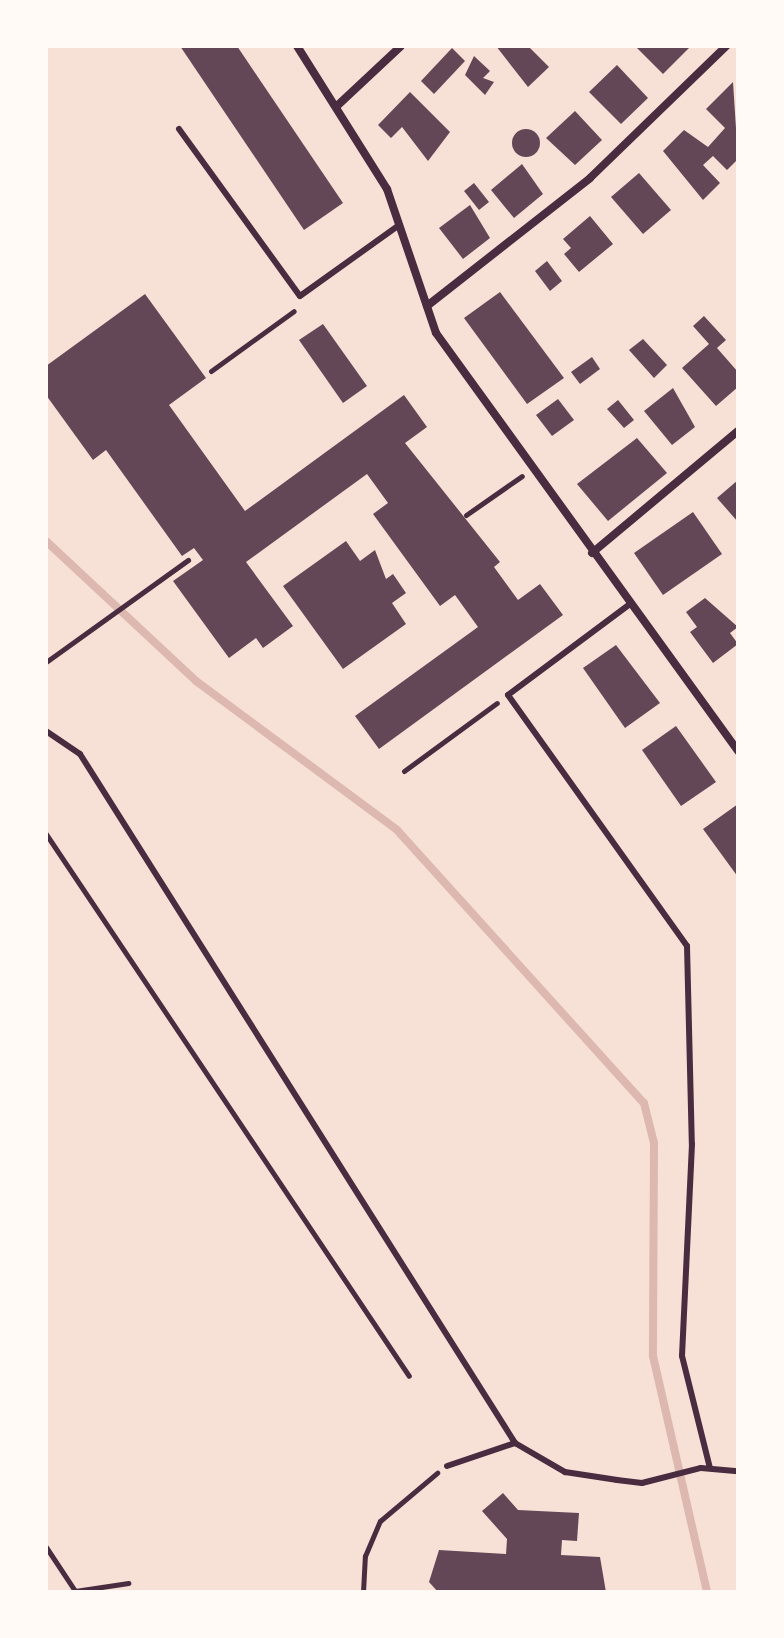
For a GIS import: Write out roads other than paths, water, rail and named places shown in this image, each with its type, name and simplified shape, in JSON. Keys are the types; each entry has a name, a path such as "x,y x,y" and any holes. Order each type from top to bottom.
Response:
{"street":[{"path":"297,46 338,105 399,225 436,333 738,751"},
{"path":"338,105 401,46"},
{"path":"427,306 590,178 726,46"},
{"path":"592,553 738,431"}],"lane":[{"path":"179,129 300,296 399,225"},
{"path":"630,604 508,695 687,946 692,1144 682,1356 710,1468"},
{"path":"46,731 80,754 515,1443 565,1472 642,1483 701,1468 738,1471"},
{"path":"447,1466 515,1443"}],"waterway":[{"path":"46,541 196,681 397,830 644,1103 654,1143 653,1356 707,1592"}]}
